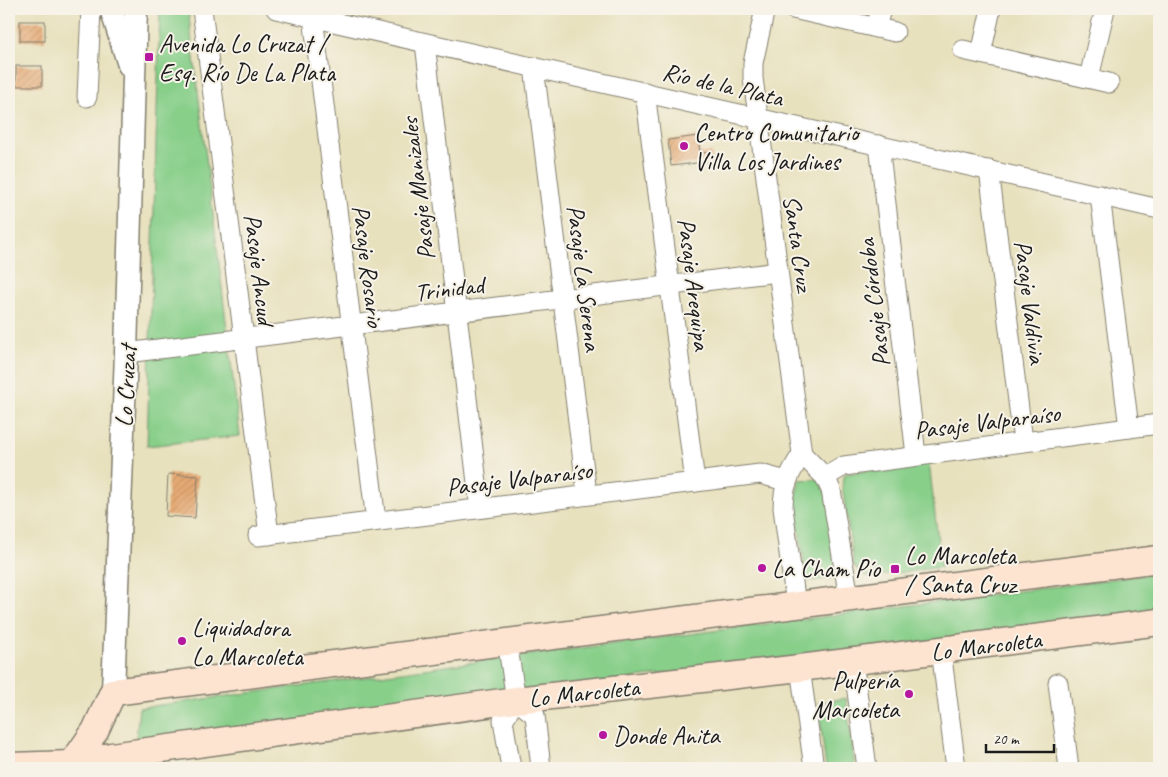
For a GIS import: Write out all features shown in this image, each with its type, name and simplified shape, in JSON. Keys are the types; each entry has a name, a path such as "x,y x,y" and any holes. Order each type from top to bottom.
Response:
{"main road":[{"path":"113,692 1159,559"},
{"name":"Lo Marcoleta","path":"9,766 72,766 111,762 516,700 800,668 1159,622"},
{"name":"Lo Cruzat","path":"111,762 113,692"},
{"name":"Lo Cruzat","path":"72,766 95,731 113,692"}],"street":[{"path":"88,97 91,9"},
{"name":"Lo Cruzat","path":"111,9 135,80"},
{"name":"Lo Cruzat","path":"113,692 126,353 136,9"},
{"name":"Pasaje Ancud","path":"202,9 243,338 263,535"},
{"name":"Río de la Plata","path":"276,9 1159,208"},
{"name":"Santa Cruz","path":"765,9 753,63 758,118 802,454"},
{"path":"793,9 896,32"},
{"path":"876,28 881,9"},
{"path":"991,9 972,52 1109,83"},
{"path":"1089,78 1104,9"},
{"name":"Pasaje Rosario","path":"313,17 376,522"},
{"name":"Pasaje Manizales","path":"425,43 480,508"},
{"name":"Pasaje La Serena","path":"534,67 587,494"},
{"name":"Pasaje Arequipa","path":"645,92 695,482"},
{"name":"Pasaje Córdoba","path":"879,145 916,455"},
{"name":"Pasaje Valdivia","path":"988,170 1024,441"},
{"path":"1100,195 1129,428"},
{"name":"Trinidad","path":"126,353 778,272"},
{"name":"Pasaje Valparaíso","path":"825,477 844,466 1159,424"},
{"path":"796,605 783,508 786,481 802,454 825,477 835,506 849,598"},
{"name":"Pasaje Valparaíso","path":"263,535 760,474 786,481"},
{"path":"507,641 516,700 534,715 541,768"},
{"path":"941,650 956,768"},
{"path":"853,661 867,768"},
{"path":"800,668 814,768"},
{"path":"1058,683 1069,768"},
{"path":"511,768 503,720 516,700"}],"green space":[{"path":"160,9 188,9 240,436 147,446"},
{"path":"929,462 941,567 871,577 860,574 854,565 842,485 845,474"},
{"path":"818,479 829,500 837,578 807,581 795,505 799,480"},
{"path":"1159,573 1159,612 136,741 139,708 497,659"},
{"path":"846,698 855,768 826,768 818,703"}],"building":[{"path":"20,21 45,21 45,41 20,41"},
{"path":"16,66 42,66 42,86 16,86"},
{"name":"Centro Comunitario Villa Los Jardines","path":"698,136 700,153 711,152 713,161 671,166 668,140"},
{"path":"168,474 198,476 195,518 166,516"}],"place":[{"name":"Avenida Lo Cruzat / Esq. Río De La Plata","path":"149,57"},
{"name":"Centro Comunitario Villa Los Jardines","path":"684,146"},
{"name":"La Cham Pío","path":"762,568"},
{"name":"Lo Marcoleta / Santa Cruz","path":"895,569"},
{"name":"Liquidadora Lo Marcoleta","path":"182,641"},
{"name":"Pulpería Marcoleta","path":"909,694"},
{"name":"Donde Anita","path":"603,735"}]}
